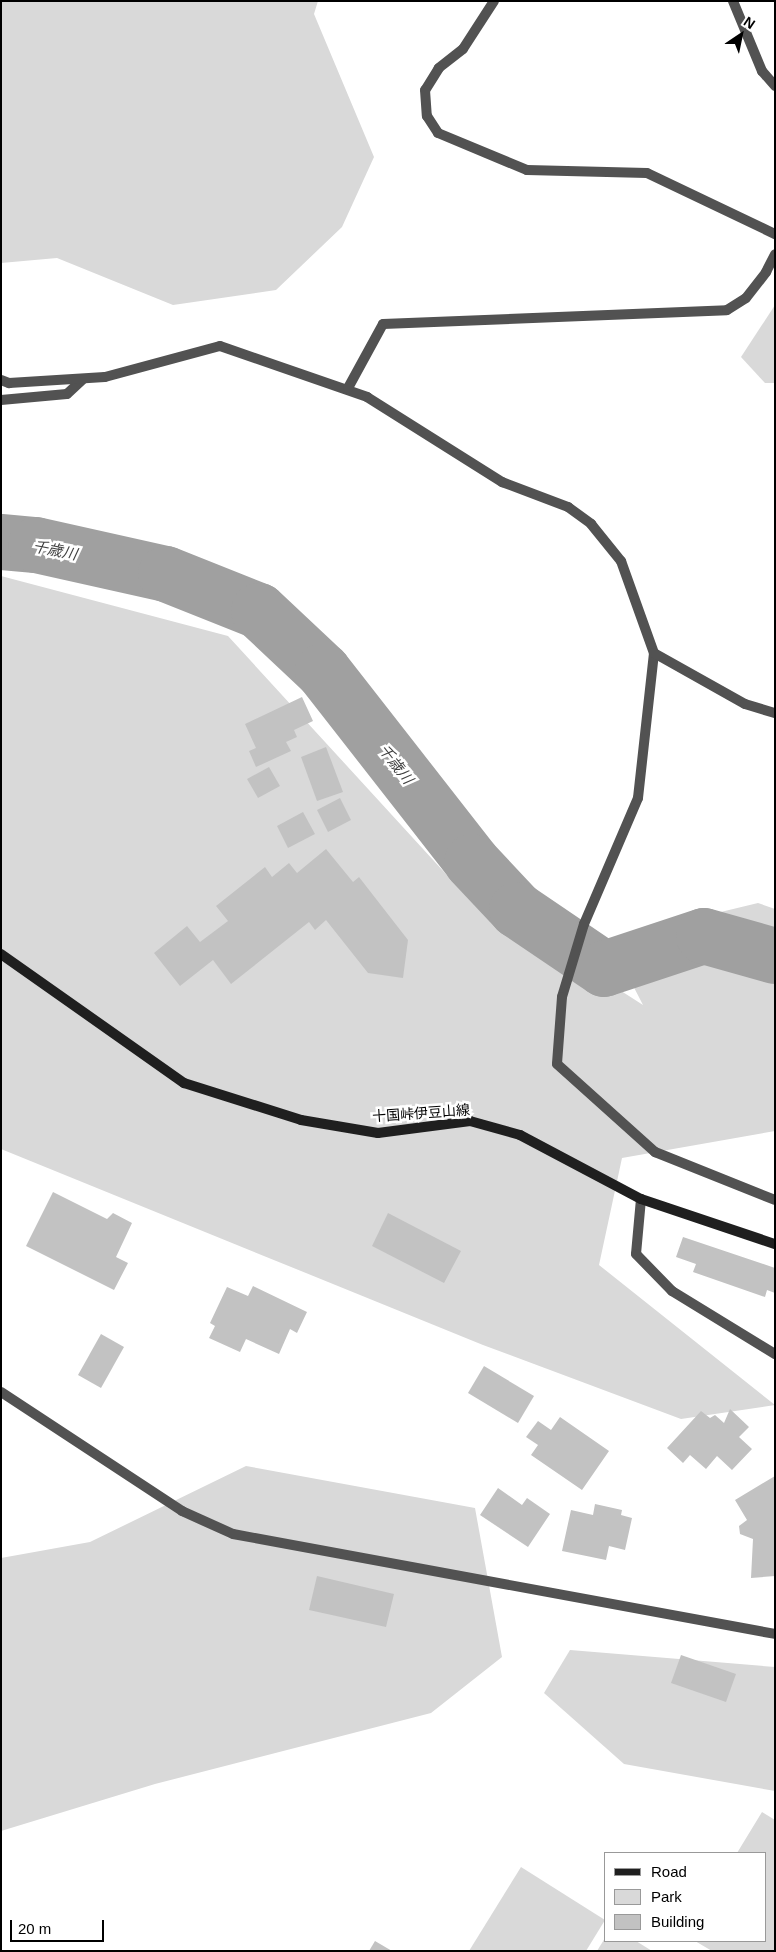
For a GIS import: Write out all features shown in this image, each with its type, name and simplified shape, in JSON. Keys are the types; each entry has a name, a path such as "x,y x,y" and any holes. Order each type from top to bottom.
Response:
{"main road":[{"name":"十国峠伊豆山線","path":"1,954 184,1083 301,1120 378,1133 470,1122 520,1135 640,1199 775,1244"}],"street":[{"path":"494,1 463,50 439,68 426,90 426,116 438,133 527,170 647,172 775,234"},
{"path":"733,1 762,71 775,86"},
{"path":"348,388 383,324 727,310 746,298 766,272 775,254"},
{"path":"1,380 9,383 105,377 220,346 348,388 502,482 568,507 591,524 621,561 654,653 638,798 584,924 562,997 557,1064 655,1152 775,1200"},
{"path":"1,400 67,394 83,379"},
{"path":"654,653 744,704 775,713"},
{"path":"640,1199 636,1254 672,1291 775,1354"},
{"path":"1,1392 182,1511 232,1534 775,1634"}],"green space":[{"path":"1,1 318,1 314,14 374,157 342,227 276,290 173,305 57,258 1,263"},
{"path":"775,305 775,383 765,383 741,357"},
{"path":"1,576 228,636 456,885 643,1005 609,939 758,903 775,909 775,1131 622,1158 599,1265 775,1405 681,1419 483,1345 1,1149"},
{"path":"246,1466 475,1508 502,1657 431,1713 155,1784 1,1831 1,1558 90,1542"},
{"path":"570,1650 775,1667 775,1791 624,1764 544,1693"},
{"path":"762,1812 775,1820 775,1951 712,1951 697,1942 766,1942 766,1852 738,1852"},
{"path":"521,1867 604,1919 586,1951 469,1951"},
{"path":"604,1940 604,1942 638,1942 652,1951 597,1951"}],"building":[{"path":"302,697 313,721 294,730 297,737 286,742 291,751 256,767 249,751 256,748 245,724"},
{"path":"326,747 343,792 317,801 301,757"},
{"path":"269,767 280,786 258,798 247,779"},
{"path":"340,798 351,820 328,832 317,810"},
{"path":"303,812 315,834 288,848 277,826"},
{"path":"326,849 353,882 359,877 408,940 403,978 368,973 326,920 315,930 309,922 231,984 213,960 180,986 154,953 187,926 200,942 228,921 216,906 265,867 272,877 289,863 297,873"},
{"path":"53,1192 107,1219 113,1213 132,1223 116,1257 128,1263 114,1290 26,1246"},
{"path":"388,1213 461,1251 444,1283 372,1246"},
{"path":"683,1237 775,1268 775,1293 767,1290 765,1297 693,1272 696,1264 676,1257"},
{"path":"253,1286 307,1312 297,1333 290,1329 279,1354 246,1339 240,1352 209,1338 215,1326 210,1323 227,1287 248,1296"},
{"path":"101,1334 124,1347 101,1388 78,1375"},
{"path":"484,1366 534,1396 518,1423 468,1393"},
{"path":"730,1409 749,1427 739,1437 752,1449 732,1470 717,1456 706,1469 690,1455 683,1463 667,1448 701,1411 710,1418 715,1415 724,1423"},
{"path":"560,1417 609,1451 582,1490 531,1455 538,1445 526,1437 538,1421 551,1430"},
{"path":"775,1476 775,1576 751,1578 753,1539 740,1534 739,1526 747,1520 735,1500"},
{"path":"498,1488 522,1505 527,1498 550,1514 528,1547 480,1515"},
{"path":"595,1504 622,1510 621,1515 632,1518 625,1550 609,1546 606,1560 562,1551 571,1510 593,1515"},
{"path":"317,1576 394,1594 386,1627 309,1610"},
{"path":"681,1655 736,1674 726,1702 671,1683"},
{"path":"375,1941 392,1951 369,1951"}],"waterway":[{"name":"千歳川","path":"1,542 36,545 166,574 259,611 323,671 472,862 517,910 604,969 704,936 775,956"}]}
